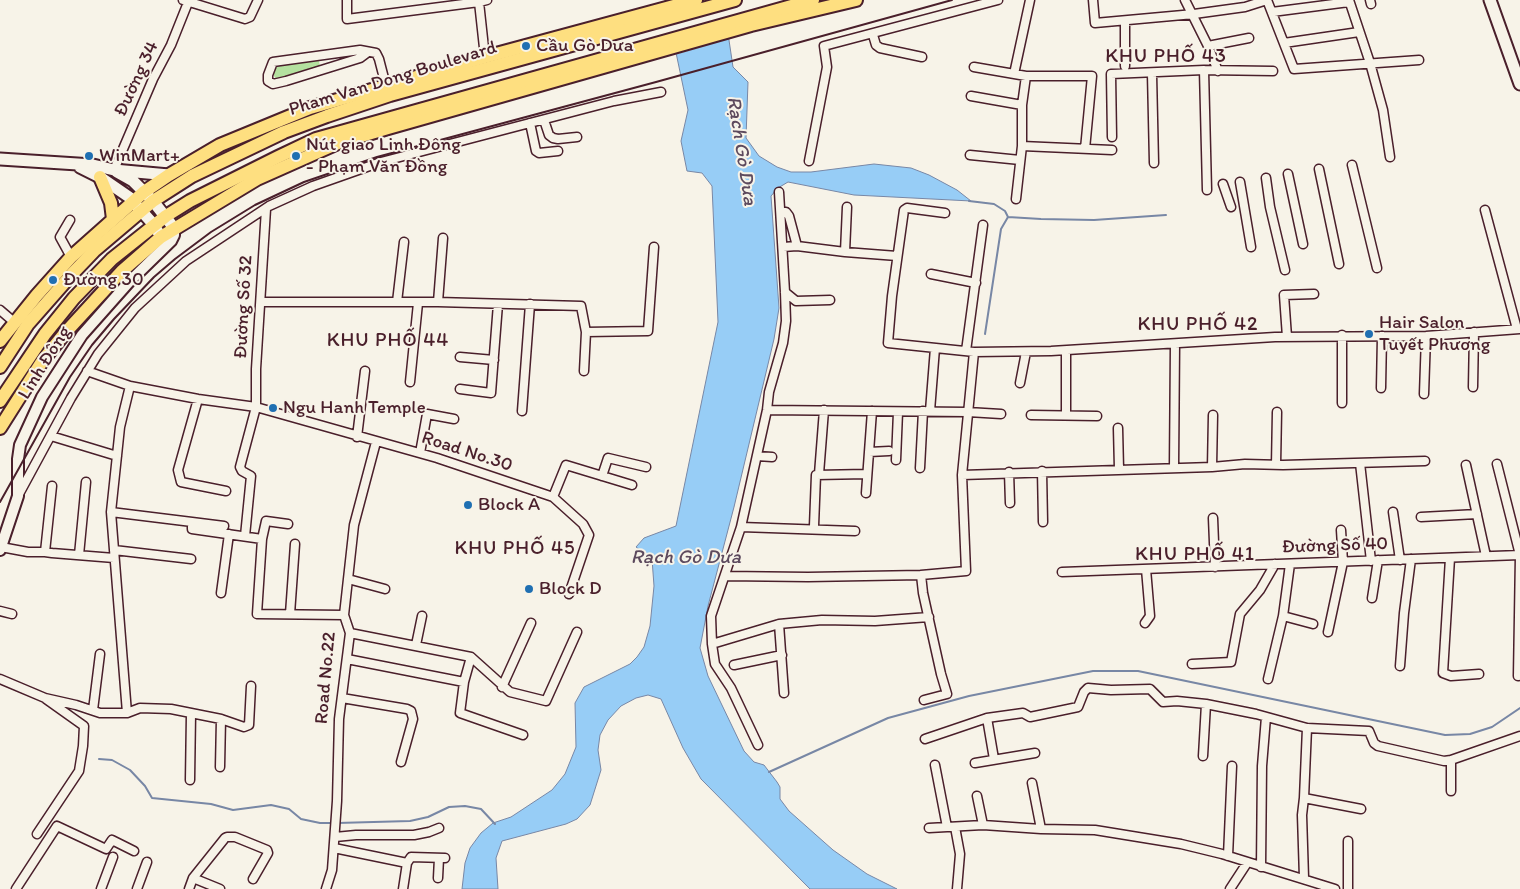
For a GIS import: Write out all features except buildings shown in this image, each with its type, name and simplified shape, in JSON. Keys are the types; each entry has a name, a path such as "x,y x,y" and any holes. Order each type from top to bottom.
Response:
{"main road":[{"path":"643,20 696,0"},
{"path":"643,20 735,0"},
{"path":"749,21 768,12 856,0"},
{"path":"1490,0 1520,84"},
{"path":"0,428 43,360 122,271 164,243 174,228 257,179 338,143 651,49 811,5"},
{"name":"Pham Van Dong Boulevard","path":"0,367 28,324 72,274 113,234 138,206 144,192 239,136 310,108 485,57 643,20"},
{"name":"Pham Van Dong Boulevard","path":"0,341 14,322 71,257 113,220 138,206 153,201 192,176 284,132 318,119 390,96 589,41 643,20"},
{"name":"Pham Van Dong Boulevard","path":"0,401 45,334 74,298 112,259 166,216 190,201 316,139 651,49"},
{"path":"310,108 318,119"},
{"path":"0,159 93,165 114,170 192,176"},
{"path":"76,165 100,177 138,206 154,225 164,243"},
{"path":"114,170 133,181 153,201 174,228"},
{"path":"100,177 111,203 113,234"}],"street":[{"path":"187,1 245,19 250,17 258,0"},
{"path":"347,0 347,19 477,1 485,57"},
{"path":"810,160 827,67 824,46 998,0"},
{"path":"1014,74 1030,0"},
{"path":"1093,0 1094,23 1193,14 1245,7 1267,0 1294,69 1418,60"},
{"path":"1185,0 1218,71"},
{"name":"Đường 34","path":"114,170 153,78 171,45 187,1"},
{"path":"1272,12 1349,1 1384,110 1390,157"},
{"path":"1124,21 1125,66"},
{"path":"1284,43 1359,32"},
{"path":"873,34 876,46 880,48 922,57"},
{"path":"1208,46 1249,38"},
{"path":"368,52 360,58 286,81 273,84 268,81 268,75 273,62 360,50 376,53 386,86"},
{"path":"974,67 1026,76 1092,76 1085,149"},
{"path":"1204,70 1206,190"},
{"path":"1112,137 1111,74 1152,74 1204,70 1273,72"},
{"path":"1152,74 1154,163"},
{"path":"1016,199 1022,146 1022,104 1026,76"},
{"path":"18,496 87,371 98,354 135,308 186,261 266,208 313,186 381,162 614,101 661,92"},
{"path":"971,96 1022,104"},
{"path":"544,120 549,135 553,138 577,137"},
{"path":"530,123 536,151 539,153 558,151"},
{"path":"1022,146 1112,150"},
{"path":"970,155 1020,160"},
{"path":"1352,165 1377,268"},
{"path":"1319,169 1339,264"},
{"path":"1288,174 1302,244"},
{"path":"1266,178 1270,207 1286,270"},
{"path":"1240,182 1252,247"},
{"path":"1223,184 1231,206"},
{"path":"758,745 731,688 715,664 712,644 712,616 741,527 767,410 768,392 783,343 786,322 779,192"},
{"path":"845,252 847,207"},
{"name":"Đường Số 32","path":"245,536 252,476 242,471 240,467 256,407 256,370 266,208"},
{"path":"945,213 907,208 904,210 892,296 888,344 970,351 1026,352 1287,337 1342,335 1426,336 1519,329 1485,210"},
{"path":"781,212 786,212 789,216 798,246"},
{"name":"Linh Đông","path":"0,548 18,496 20,445 42,396 82,335 164,243 198,214"},
{"path":"70,220 60,237 71,257"},
{"path":"726,576 921,575 966,571 962,475 968,412 970,351 983,225"},
{"path":"438,302 443,238"},
{"path":"396,302 404,242"},
{"path":"783,247 798,246 897,256"},
{"path":"586,332 648,331 654,247"},
{"path":"931,274 976,283"},
{"path":"785,292 796,301 830,300"},
{"path":"1287,337 1284,295 1314,294"},
{"path":"261,302 438,302 581,306 586,332 584,371"},
{"path":"410,382 418,303"},
{"path":"460,389 491,393 498,304"},
{"path":"522,411 530,304"},
{"path":"0,310 14,322"},
{"path":"1473,388 1474,332"},
{"path":"1342,335 1342,403"},
{"path":"1380,388 1382,336"},
{"path":"1424,394 1426,336"},
{"path":"1174,468 1175,344"},
{"path":"920,468 935,348"},
{"path":"1066,351 1066,415"},
{"path":"1020,383 1026,352"},
{"path":"460,358 494,360"},
{"name":"Road No.30","path":"87,371 130,386 256,407 420,453 553,497 583,524 589,535 569,594"},
{"path":"357,436 365,371"},
{"path":"126,713 118,584 111,512 120,427 130,386"},
{"path":"198,398 178,470 181,482 226,491"},
{"path":"767,410 926,411 1001,414"},
{"path":"819,474 824,410"},
{"path":"866,492 872,412"},
{"path":"896,460 898,412"},
{"path":"1276,465 1277,412"},
{"path":"420,453 427,414 454,418"},
{"path":"1031,415 1097,416"},
{"path":"1212,467 1213,415"},
{"path":"1118,428 1119,469"},
{"path":"51,436 117,456"},
{"name":"Road No.22","path":"326,889 332,870 334,848 337,801 337,750 350,633 344,615 354,525 376,442"},
{"path":"869,452 889,451"},
{"path":"757,456 772,457"},
{"path":"602,476 608,458 646,467"},
{"path":"962,475 1212,467 1245,464 1276,465 1396,460 1425,461"},
{"path":"1360,463 1375,561 1372,598"},
{"path":"1497,464 1520,555 1518,676"},
{"path":"553,497 566,465 632,485"},
{"path":"1466,465 1486,556"},
{"path":"1042,471 1043,522"},
{"path":"1009,472 1010,503"},
{"path":"814,526 815,476 819,474 866,474"},
{"path":"80,555 86,482"},
{"path":"45,552 52,486"},
{"path":"111,512 224,526"},
{"path":"1393,512 1400,560"},
{"path":"1421,517 1476,514"},
{"path":"1213,518 1215,567"},
{"path":"288,524 266,521 262,539 257,614 344,615"},
{"path":"192,522 192,529 262,539"},
{"path":"741,527 855,531"},
{"path":"1328,632 1342,562 1341,530"},
{"path":"221,593 228,534"},
{"path":"290,614 295,544"},
{"path":"0,548 28,552 80,555 114,554 192,559"},
{"name":"Đường Số 40","path":"1062,572 1520,555"},
{"path":"1450,558 1443,673 1450,676 1479,674"},
{"path":"1400,666 1411,559"},
{"path":"1192,664 1231,662 1240,614 1260,590 1274,564"},
{"path":"1268,679 1283,616 1290,564"},
{"path":"1145,623 1150,616 1146,569"},
{"path":"921,575 941,674 947,694 924,700"},
{"path":"348,579 385,589"},
{"path":"0,611 12,614"},
{"path":"416,645 422,616"},
{"path":"1283,616 1313,624"},
{"path":"712,644 780,624 822,620 876,620 929,617"},
{"path":"502,687 531,624"},
{"path":"780,624 784,693"},
{"path":"350,633 471,657 502,687 510,692 546,701 577,632"},
{"path":"93,710 100,654"},
{"path":"734,665 782,655"},
{"path":"471,657 459,710 461,714 523,735"},
{"path":"347,659 464,682"},
{"path":"0,680 44,698 100,713 126,713 140,708 171,709 248,726 251,686"},
{"path":"925,739 987,718 1023,713 1030,717 1078,707 1084,692 1088,688 1112,690 1150,689 1163,702 1177,701 1206,704 1307,728 1368,731 1374,743 1378,746 1434,759 1452,760 1520,736"},
{"path":"37,834 79,771 83,746 84,726 44,698"},
{"path":"342,698 411,711 413,719 401,762"},
{"path":"1203,756 1206,704"},
{"path":"190,780 191,714"},
{"path":"1261,867 1262,766 1266,717"},
{"path":"987,718 994,759"},
{"path":"220,768 221,719"},
{"path":"1304,878 1302,815 1307,728"},
{"path":"975,763 1035,753"},
{"path":"1451,791 1452,760"},
{"path":"934,765 960,854 957,889"},
{"path":"1228,856 1232,766"},
{"path":"1032,783 1041,829"},
{"path":"977,796 983,825"},
{"path":"1304,798 1361,809"},
{"path":"929,828 983,825 1095,830 1181,844 1304,878 1335,889"},
{"path":"16,889 57,826 106,849 112,840 134,851"},
{"path":"335,834 414,835 439,828"},
{"path":"189,889 193,878 225,838 228,837 235,837 267,850 268,853 253,879"},
{"path":"1348,840 1348,889"},
{"path":"334,848 407,863"},
{"path":"101,889 113,857"},
{"path":"402,889 407,863 411,857 442,858 438,878"},
{"path":"137,889 147,862"},
{"path":"1230,889 1246,862"},
{"path":"193,878 220,889"}],"green space":[{"path":"319,61 320,67 280,79 276,79 272,73 277,66"}],"water":[{"name":"Rạch Gò Dưa","path":"665,0 723,0 733,67 748,82 746,138 759,156 777,167 791,172 811,172 874,164 911,168 957,190 971,201 854,195 788,182 778,188 771,196 779,308 774,339 708,606 700,648 708,676 744,751 754,762 764,765 777,782 780,787 780,799 789,811 833,850 867,874 897,889 810,889 701,779 683,748 661,699 648,695 636,698 621,706 608,720 600,735 598,750 601,770 590,805 577,819 566,824 502,841 496,858 498,889 462,889 465,863 470,848 481,833 493,823 511,817 552,790 565,774 576,747 575,703 584,687 630,664 644,647 650,626 654,586 652,559 636,547 644,538 676,526 718,322 712,186 702,173 687,171 681,141 688,110"}],"pier":[{"name":"Cầu Gò Dưa","path":"682,0 725,0 731,38 674,55 663,5"}],"waterway":[{"path":"969,201 994,204 1005,211 1008,217 1094,220 1166,215"},
{"path":"985,334 1001,229 1008,217"},
{"path":"769,772 888,718 969,696 1093,671 1138,671 1445,735 1470,734 1492,727 1520,708"},
{"path":"99,759 112,760 130,770 145,786 152,798 211,804 233,810 271,805 289,809 301,819 320,823 332,823"},
{"path":"337,823 410,821 428,817 449,807 465,806 481,809 495,824"}],"railway":[{"path":"0,502 70,377 92,345 114,319 154,277 175,259 211,232 255,205 304,182 377,157 952,0"}],"place":[{"name":"Cầu Gò Dưa","path":"526,46"},
{"name":"WinMart+","path":"89,156"},
{"name":"Nút giao Linh Đông - Phạm Văn Đồng","path":"296,156"},
{"name":"Đường 30","path":"53,280"},
{"name":"Hair Salon Tuyết Phương","path":"1369,334"},
{"name":"Ngu Hanh Temple","path":"273,408"},
{"name":"Block A","path":"468,505"},
{"name":"Block D","path":"529,589"}],"district":[{"name":"KHU PHỐ 43","path":"1166,57"},
{"name":"KHU PHỐ 42","path":"1198,325"},
{"name":"KHU PHỐ 44","path":"388,341"},
{"name":"KHU PHỐ 45","path":"515,549"},
{"name":"KHU PHỐ 41","path":"1195,555"}]}
